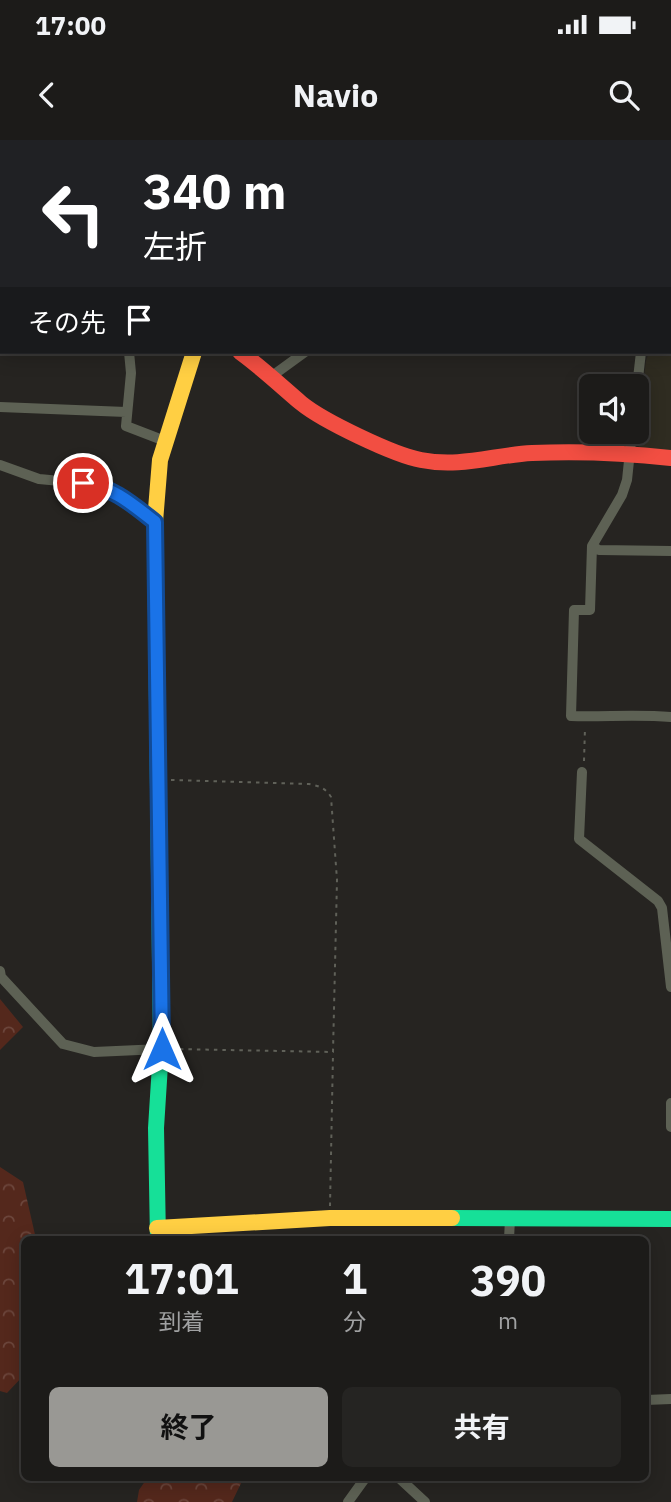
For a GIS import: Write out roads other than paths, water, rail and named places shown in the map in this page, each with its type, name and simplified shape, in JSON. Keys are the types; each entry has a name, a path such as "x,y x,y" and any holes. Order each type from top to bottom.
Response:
{"street":[{"path":"129,354 131,373 126,426 165,441"},
{"path":"193,354 165,441 158,480 155,522 162,1049 156,1128 158,1234 330,1218 671,1219"},
{"path":"243,354 272,376 303,405 398,454 421,460 457,464 531,453 630,454 671,458"},
{"path":"272,376 302,354"},
{"path":"638,374 641,354"},
{"path":"0,407 126,412"},
{"path":"631,444 622,495 592,546 590,610 574,610 571,716 620,717 634,713 671,716"},
{"path":"0,465 39,479 92,484 110,490 155,522"},
{"path":"592,546 599,550 671,551"},
{"path":"582,772 579,839 658,901 662,908 671,987"},
{"path":"0,971 1,977 63,1044 94,1052 162,1049"},
{"path":"671,1103 671,1127"},
{"path":"509,1236 510,1219"},
{"path":"649,1400 671,1399"},
{"path":"348,1502 363,1481"},
{"path":"402,1481 421,1500"}]}
